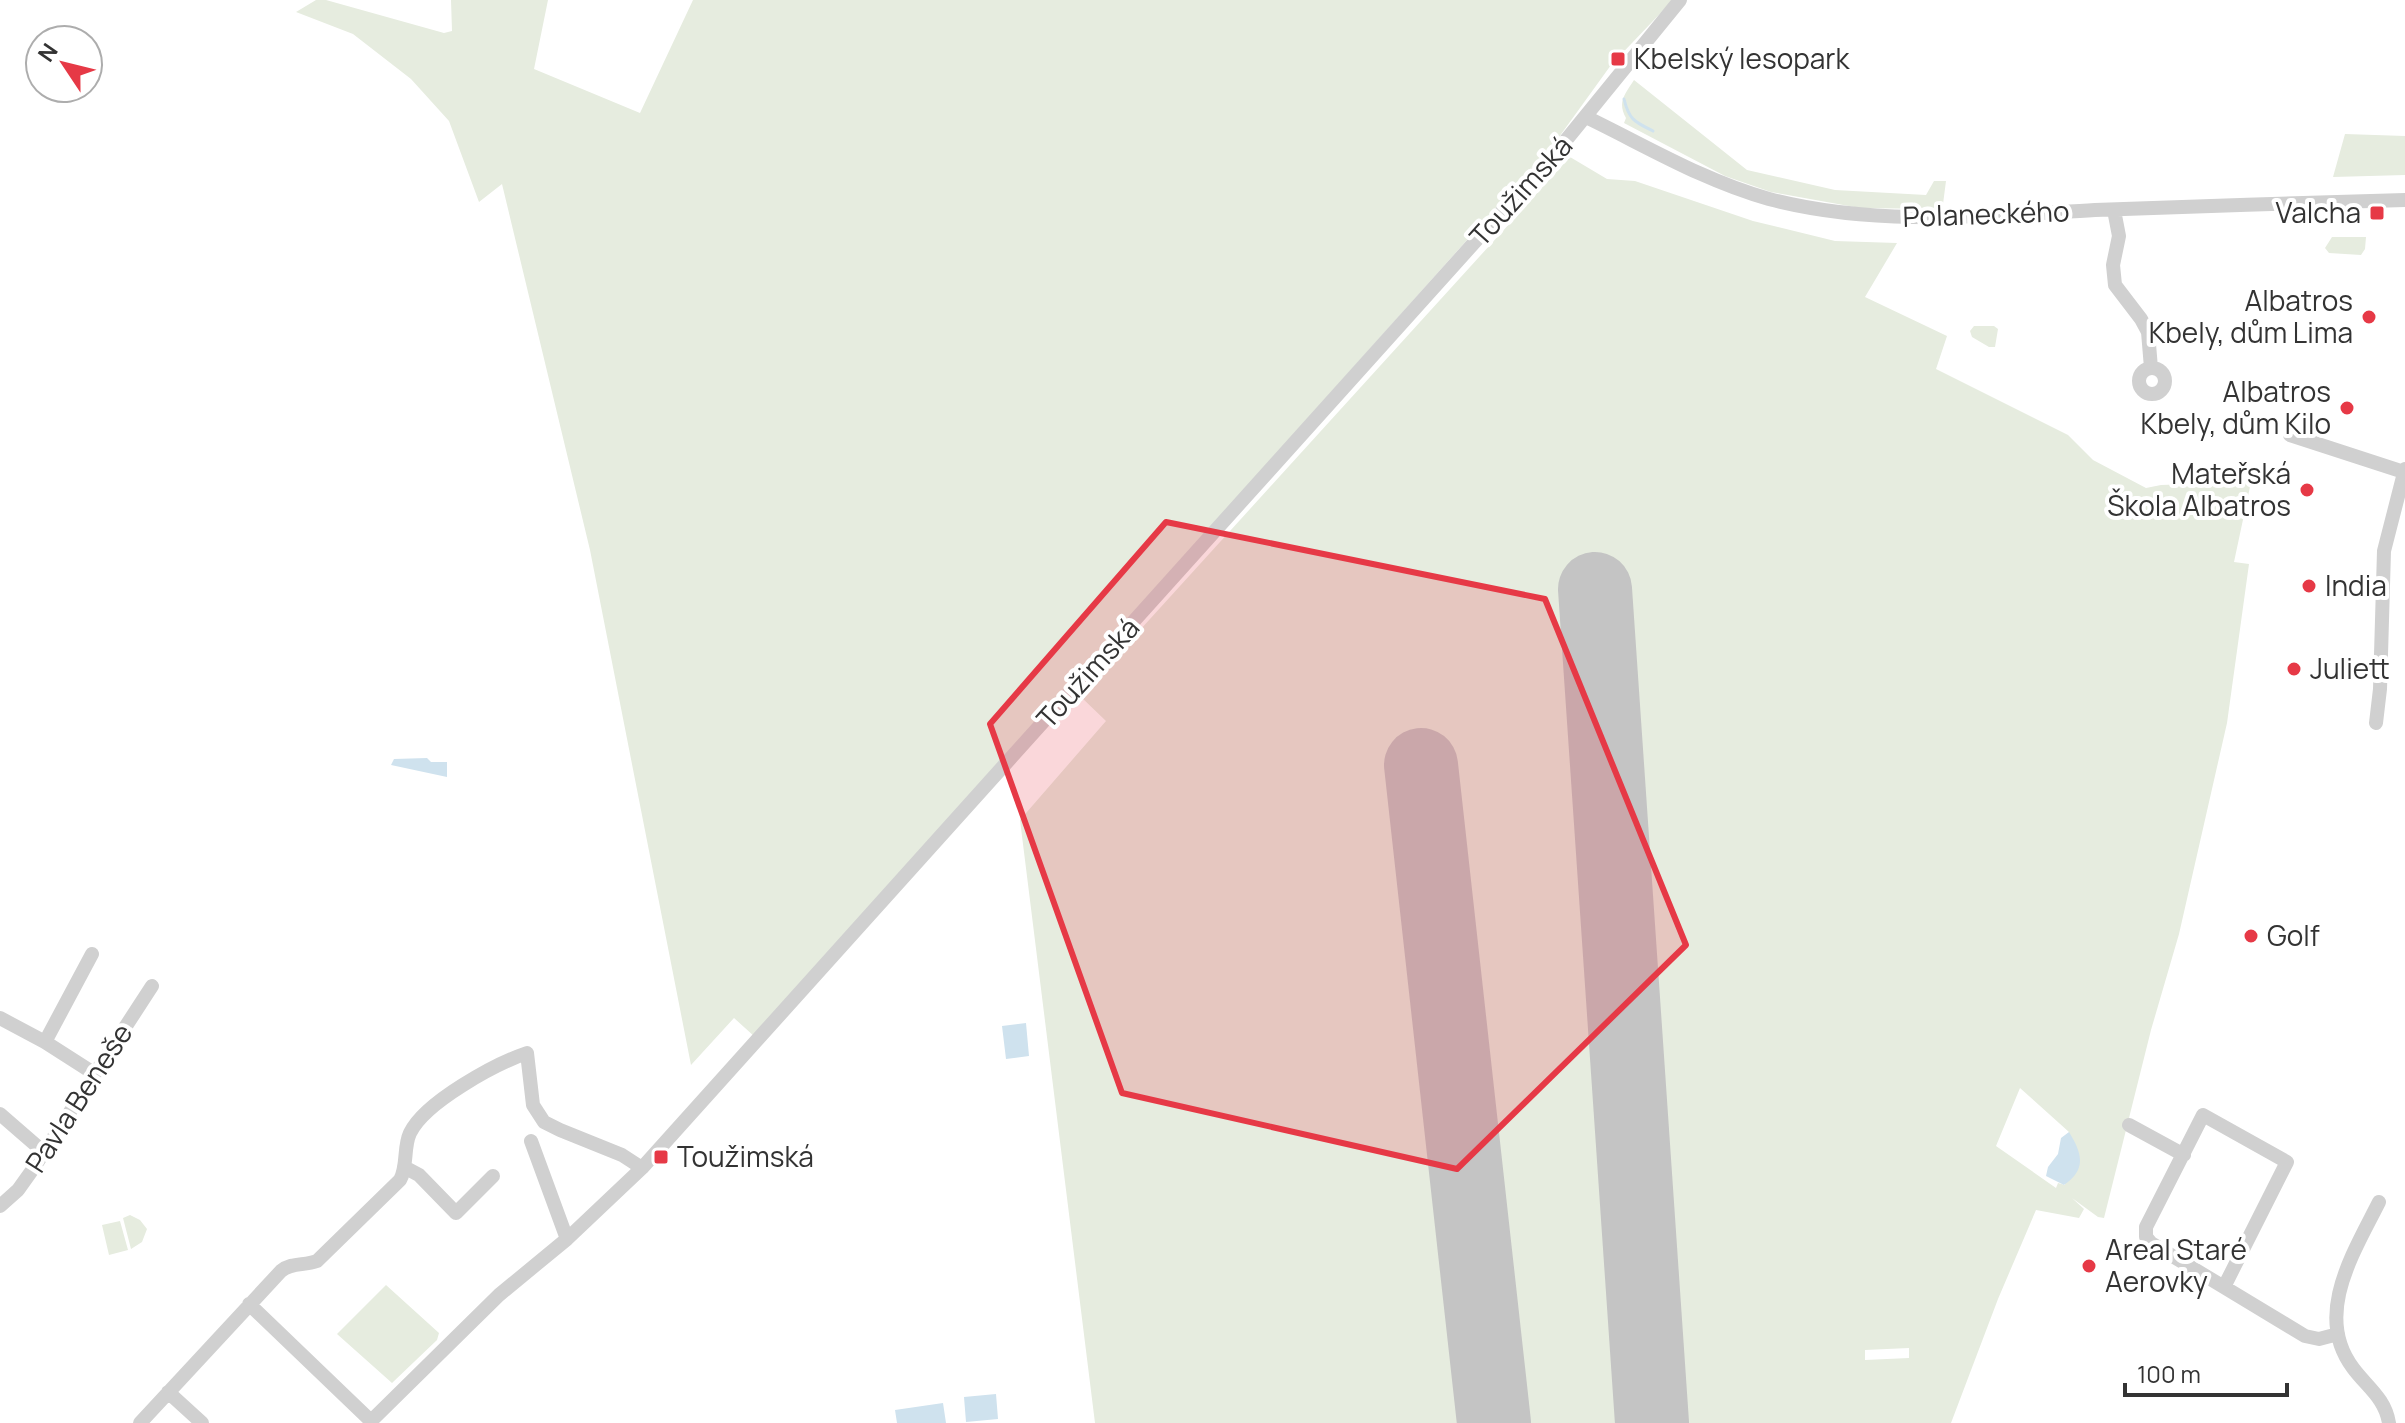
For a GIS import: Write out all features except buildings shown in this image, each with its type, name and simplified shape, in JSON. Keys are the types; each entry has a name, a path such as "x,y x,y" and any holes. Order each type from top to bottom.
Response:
{"street":[{"name":"Toužimská","path":"370,1422 499,1295 567,1239 642,1168 1586,117 1680,0"},
{"name":"Polaneckého","path":"1586,117 1694,172 1721,182 1807,208 1857,215 1947,217 2405,200"},
{"path":"2114,210 2119,236 2113,265 2115,285 2148,332 2151,368"},
{"path":"2290,435 2404,471 2384,551 2380,689 2376,723"},
{"path":"45,1042 92,954"},
{"name":"Pavla Beneše","path":"0,1206 18,1190 41,1157 152,986"},
{"path":"0,1018 95,1074"},
{"path":"140,1423 288,1266 312,1263 320,1258 400,1180 408,1137 420,1119 477,1075 527,1053 533,1105 544,1122 622,1155 642,1168"},
{"path":"0,1114 38,1147 41,1157"},
{"path":"2224,1287 2287,1162 2203,1115 2146,1227 2146,1237 2151,1243 2305,1336 2319,1339 2338,1334"},
{"path":"2129,1125 2184,1155"},
{"path":"531,1141 567,1239"},
{"path":"404,1167 419,1175 451,1218 493,1176"},
{"path":"2379,1202 2342,1280 2337,1300 2338,1334 2347,1360 2387,1409 2389,1423"},
{"path":"249,1304 370,1422"},
{"path":"168,1392 202,1423"}],"highlighted area":[{"path":"1166,522 1545,599 1686,945 1457,1169 1122,1093 990,724"}],"shaded area":[{"path":"316,0 326,0 444,33 452,31 451,0 548,0 534,69 640,113 693,0 1673,0 1611,65 1559,137 755,1037 734,1018 691,1065 590,550 502,184 479,202 449,121 411,79 353,34 296,12"},
{"path":"1634,80 1747,170 1835,190 1926,195 1934,181 1946,181 1943,204 1937,209 1860,208 1771,192 1725,176 1624,123 1626,118 1622,103"},
{"path":"2345,134 2405,136 2405,175 2333,177"},
{"path":"1570,157 1607,179 1635,181 1753,221 1835,241 1897,243 1865,297 1947,336 1936,369 2068,435 2093,460 2146,488 2251,482 2234,562 2249,564 2227,723 2179,934 2151,1030 2104,1218 2072,1198 2084,1209 2079,1218 2036,1210 1951,1423 1095,1423 1020,820 1106,721 1080,696","holes":["2020,1088 2069,1132 2065,1185 2058,1183 2056,1188 1996,1146","1909,1348 1909,1358 1865,1360 1865,1350"]},
{"path":"2332,237 2366,237 2365,249 2361,255 2329,253 2325,248"},
{"path":"1974,326 1994,326 1998,329 1995,347 1972,337 1970,331"},
{"path":"130,1215 140,1220 147,1229 142,1242 131,1249 123,1218"},
{"path":"120,1221 128,1250 109,1255 102,1225"},
{"path":"386,1285 439,1333 437,1340 392,1383 337,1334"}],"water":[{"path":"427,758 431,762 447,762 447,777 391,765 394,759"},
{"path":"1026,1023 1029,1056 1006,1059 1002,1026"},
{"path":"2069,1132 2080,1160 2076,1173 2064,1185 2046,1176 2048,1167 2058,1154 2061,1138"},
{"path":"996,1394 998,1419 966,1422 964,1397"},
{"path":"943,1403 946,1423 897,1423 895,1410"}],"waterway":[{"path":"1624,99 1634,120 1653,131"}],"runway":[{"path":"1595,589 1652,1423"},
{"path":"1421,765 1494,1423"}],"place":[{"name":"Kbelský lesopark","path":"1618,59"},
{"name":"Valcha","path":"2377,213"},
{"name":"Albatros Kbely, dům Lima","path":"2369,317"},
{"name":"Albatros Kbely, dům Kilo","path":"2347,408"},
{"name":"Mateřská Škola Albatros","path":"2307,490"},
{"name":"India","path":"2309,586"},
{"name":"Juliett","path":"2294,669"},
{"name":"Golf","path":"2251,936"},
{"name":"Toužimská","path":"661,1157"},
{"name":"Areal Staré Aerovky","path":"2089,1266"}]}
